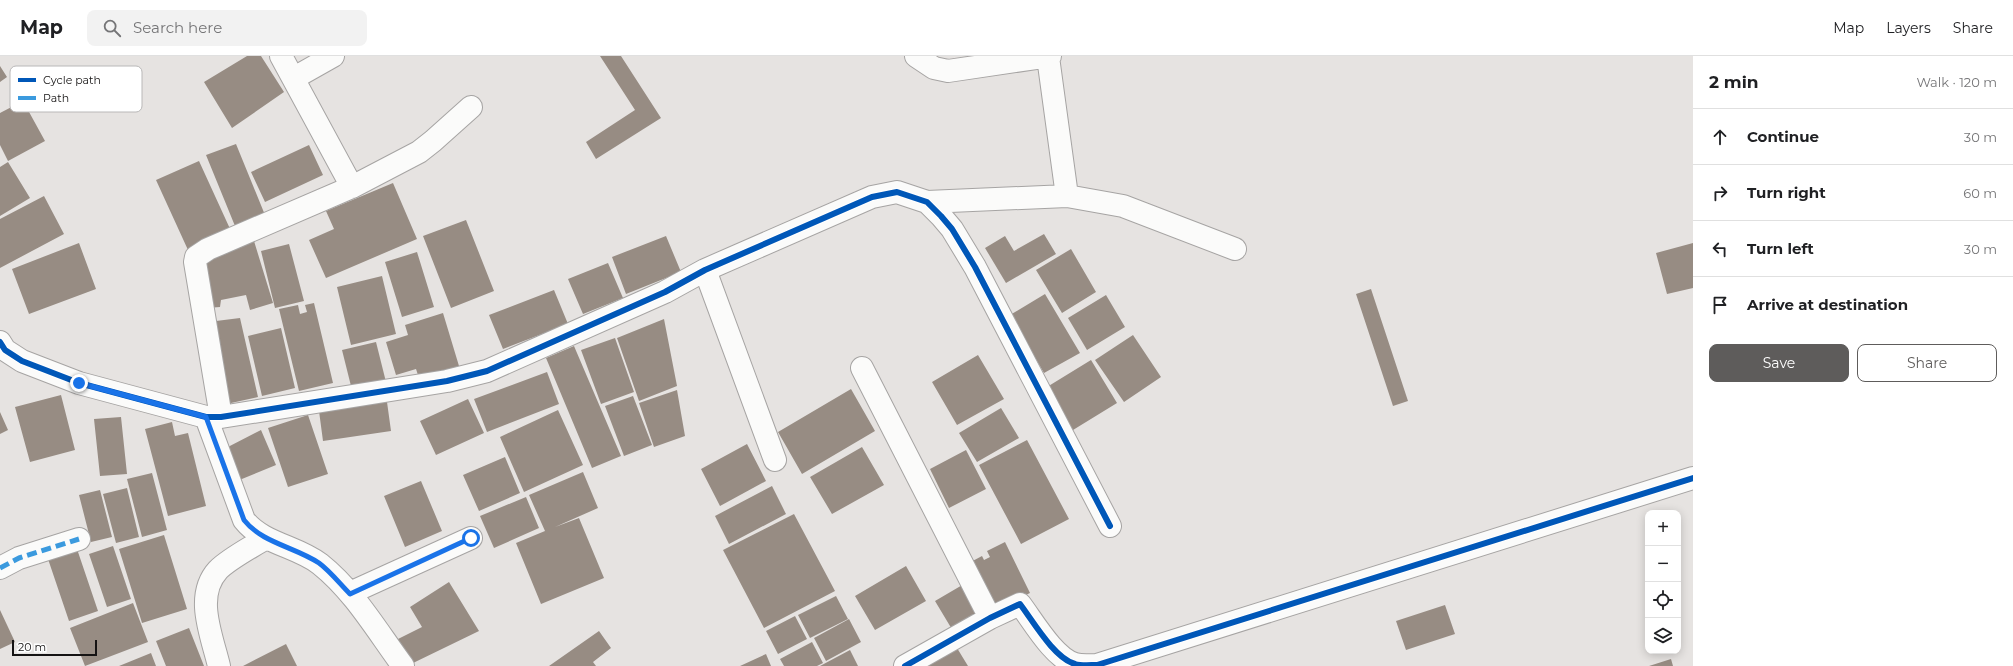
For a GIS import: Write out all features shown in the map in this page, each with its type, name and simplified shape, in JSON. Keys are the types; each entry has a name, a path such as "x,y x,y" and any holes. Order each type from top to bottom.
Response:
{"street":[{"path":"281,56 352,187"},
{"path":"294,78 333,56"},
{"path":"916,56 934,68 948,71 1049,56 1067,196"},
{"path":"403,666 350,594 319,564 295,550 257,534 244,520 213,417 195,262 196,257 208,249 352,187 419,152 471,107"},
{"path":"2,348 22,361 79,383 213,417 447,381 487,371 665,292 705,270 872,197 897,192 928,202 1067,196 1123,206 1235,248"},
{"path":"928,202 952,229 975,267 1110,526"},
{"path":"705,270 775,460"},
{"path":"862,368 990,618"},
{"path":"905,666 990,618 1020,604 1055,650 1066,660 1076,665 1097,665 1693,478"},
{"path":"219,666 205,606 206,592 210,580 219,569 266,538"},
{"path":"350,594 471,538"},
{"path":"0,568 19,558 79,539"}],"building":[{"path":"247,56 261,56 284,92 232,128 204,82"},
{"path":"600,56 621,56 661,118 596,159 586,142 635,110"},
{"path":"0,66 7,77 0,82"},
{"path":"10,108 10,112 29,112 45,141 8,161 0,145 0,113"},
{"path":"236,144 265,215 235,226 206,155"},
{"path":"309,145 323,175 265,202 251,172"},
{"path":"199,161 231,231 188,250 156,180"},
{"path":"8,162 30,198 0,216 0,167"},
{"path":"393,183 417,239 326,278 309,240 334,229 326,211"},
{"path":"44,196 64,234 0,268 0,219"},
{"path":"466,220 494,291 451,308 423,236"},
{"path":"1044,234 1056,254 1006,283 985,248 1005,236 1014,251"},
{"path":"666,236 681,272 626,294 612,257"},
{"path":"254,241 273,303 250,310 246,295 221,300 220,307 207,308 205,259"},
{"path":"79,243 96,289 29,314 12,269"},
{"path":"1693,243 1693,288 1667,294 1656,253"},
{"path":"289,244 304,301 275,308 261,251"},
{"path":"1071,249 1096,292 1062,313 1036,270"},
{"path":"417,252 434,307 402,317 385,262"},
{"path":"608,263 623,298 583,314 568,279"},
{"path":"382,276 396,334 351,345 337,287"},
{"path":"1371,289 1408,401 1393,406 1356,294"},
{"path":"554,290 568,324 503,349 489,315"},
{"path":"1045,294 1080,353 1044,373 1010,315"},
{"path":"1106,295 1125,327 1087,350 1068,318"},
{"path":"314,303 333,383 299,391 279,309 298,305 300,314 307,312 305,305"},
{"path":"443,313 459,366 419,378 416,369 396,375 386,342 408,335 405,325"},
{"path":"240,318 258,397 222,405 208,322"},
{"path":"664,319 677,386 639,401 617,338"},
{"path":"281,328 295,388 262,396 248,336"},
{"path":"1133,335 1161,377 1124,402 1095,360"},
{"path":"615,338 634,392 601,404 581,350"},
{"path":"376,342 386,382 352,390 342,350"},
{"path":"574,346 621,456 592,468 546,358"},
{"path":"978,355 1004,399 957,425 932,382"},
{"path":"1091,360 1117,403 1073,430 1047,387"},
{"path":"547,372 559,404 487,432 474,399"},
{"path":"851,389 875,431 802,474 778,432"},
{"path":"677,390 685,436 654,447 639,403"},
{"path":"61,395 75,450 30,462 15,407"},
{"path":"633,396 652,445 624,456 605,406"},
{"path":"468,399 484,433 436,455 420,421"},
{"path":"387,402 391,431 323,441 319,411"},
{"path":"1001,408 1019,438 977,462 959,433"},
{"path":"558,410 583,465 524,492 500,437"},
{"path":"0,412 8,430 0,434"},
{"path":"308,415 328,474 288,487 268,428"},
{"path":"121,417 127,474 100,476 94,419"},
{"path":"172,422 175,436 188,433 206,506 168,516 145,429"},
{"path":"261,430 276,465 237,481 224,449"},
{"path":"1027,440 1069,519 1021,544 979,465"},
{"path":"747,444 766,481 720,506 701,469"},
{"path":"862,447 884,485 832,514 810,477"},
{"path":"966,450 986,489 949,508 930,469"},
{"path":"505,457 520,493 479,511 463,475"},
{"path":"583,472 598,508 555,527 579,518 604,578 541,604 516,543 545,531 529,495"},
{"path":"152,473 167,530 142,537 127,479"},
{"path":"421,481 442,531 405,547 384,496"},
{"path":"772,486 786,514 729,544 715,516"},
{"path":"127,488 139,537 116,543 103,494"},
{"path":"100,490 112,537 91,542 79,495"},
{"path":"526,497 539,528 494,548 480,516"},
{"path":"794,514 835,591 764,628 723,550"},
{"path":"164,535 187,609 142,623 119,549"},
{"path":"1005,542 1030,593 993,610 967,564 982,556 984,560 990,557 987,551"},
{"path":"113,546 131,599 107,607 89,554"},
{"path":"77,549 98,611 69,621 48,559"},
{"path":"906,566 926,601 875,630 855,596"},
{"path":"449,582 479,631 411,664 392,642 422,627 410,607"},
{"path":"964,584 985,619 956,636 935,601"},
{"path":"836,596 848,619 810,638 798,615"},
{"path":"133,603 148,642 85,666 70,628"},
{"path":"1445,605 1455,634 1406,650 1396,621"},
{"path":"0,610 15,642 0,649"},
{"path":"795,616 807,639 778,654 766,631"},
{"path":"849,619 861,642 826,661 814,638"},
{"path":"189,628 204,666 166,666 156,641"},
{"path":"599,631 611,648 593,662 596,666 549,666"},
{"path":"812,642 823,663 817,666 784,666 780,659"},
{"path":"286,644 297,666 243,666"},
{"path":"957,648 968,666 927,666"},
{"path":"850,650 858,666 820,666"},
{"path":"151,653 156,666 119,666"},
{"path":"766,654 771,666 740,666"},
{"path":"1671,659 1673,666 1649,666"}],"marked path":[{"path":"0,568 19,558 79,539"}],"cycle path":[{"path":"0,342 5,350 22,361 79,383 206,417 221,417 447,381 487,371 665,292 705,270 872,197 897,192 927,202 952,229 975,267 1110,526"},
{"path":"905,666 990,618 1020,604 1044,638 1059,654 1075,664 1097,665 1693,478"}],"route":[{"path":"79,383 206,417 244,520 250,528 257,534 295,550 319,564 350,594 471,538"}]}
